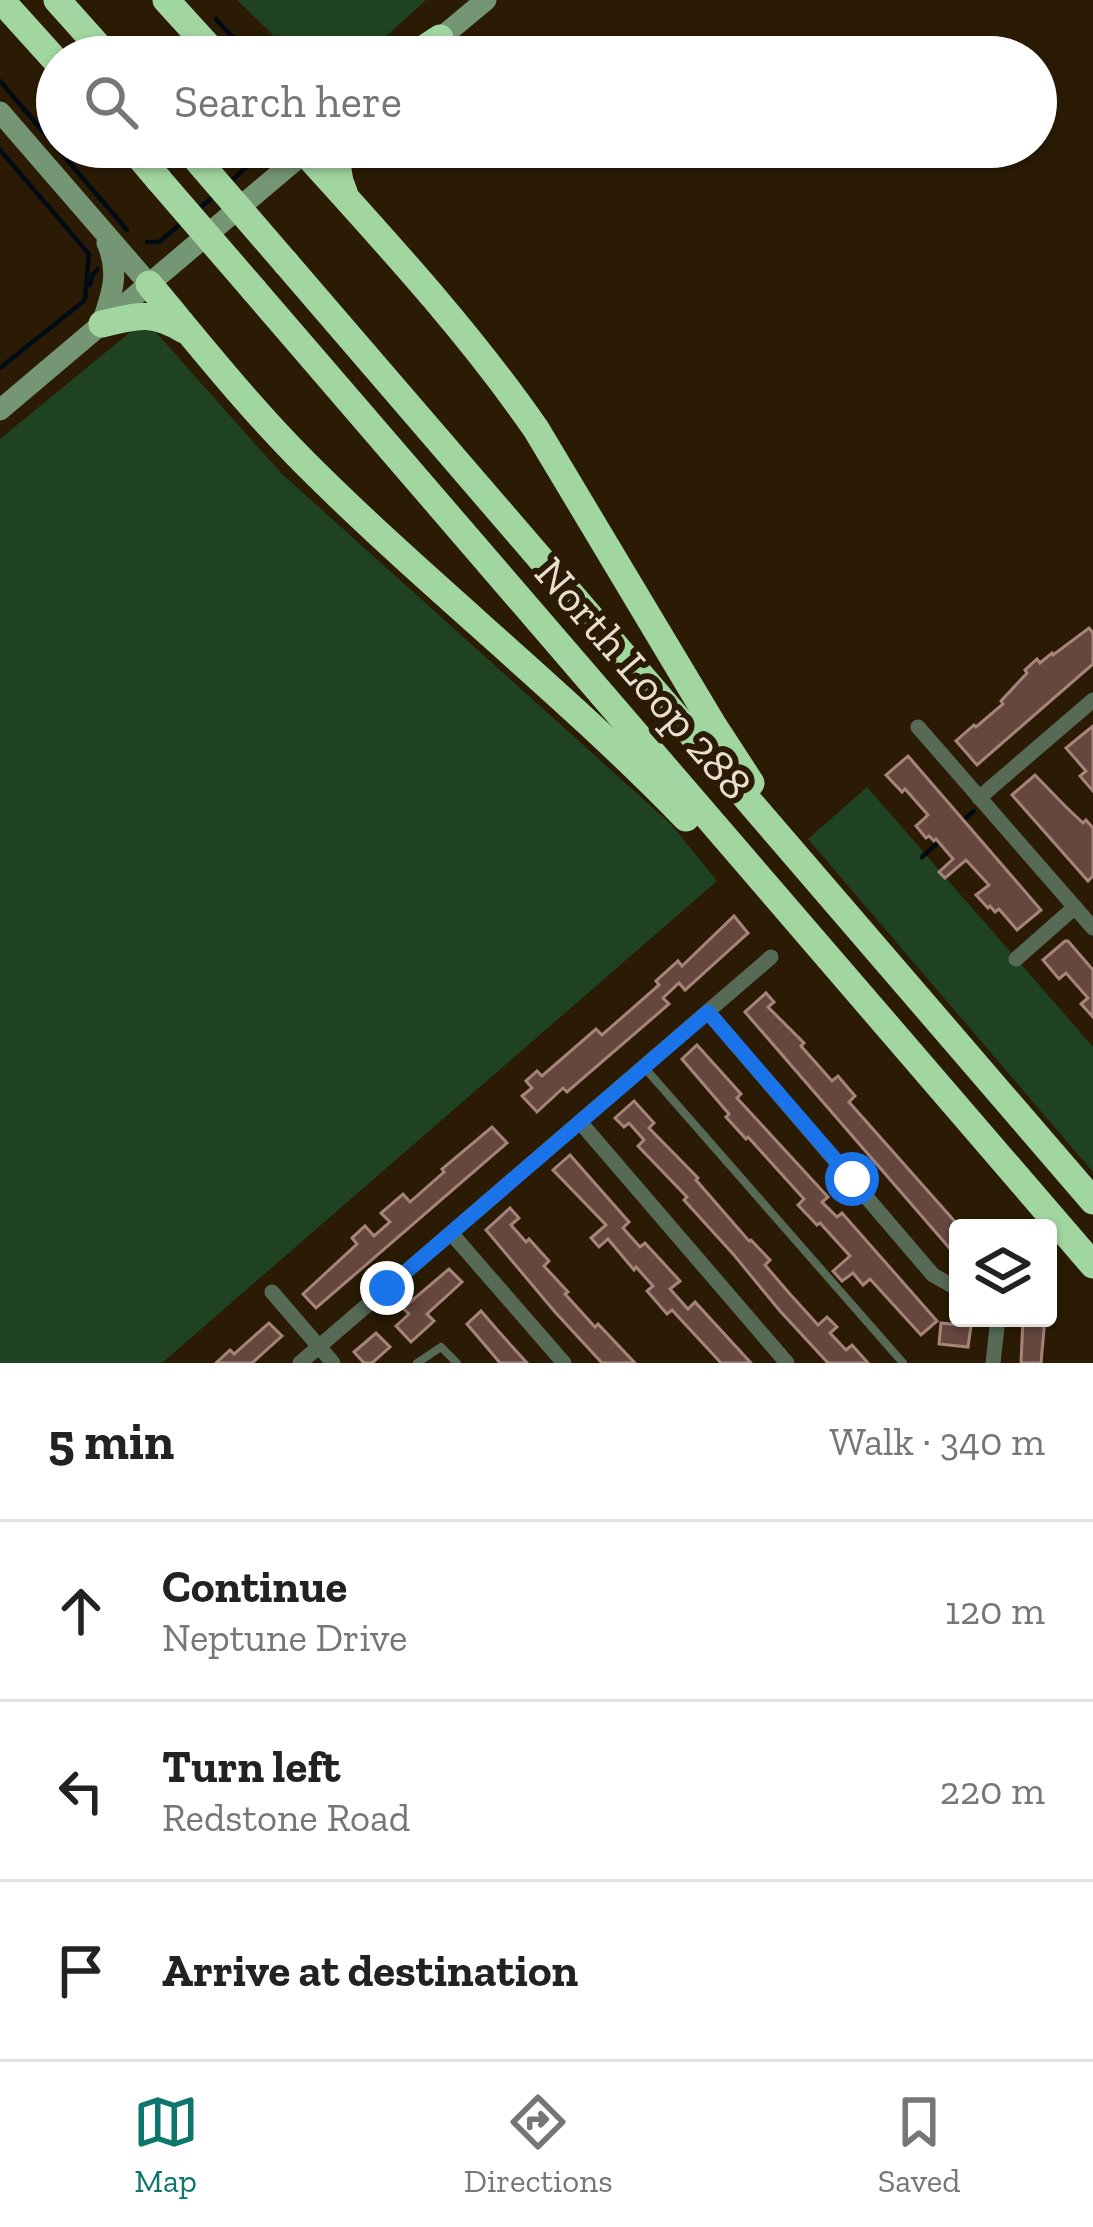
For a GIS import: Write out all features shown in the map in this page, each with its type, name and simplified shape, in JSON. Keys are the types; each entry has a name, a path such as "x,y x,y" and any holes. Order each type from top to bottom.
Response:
{"highway":[{"path":"1,0 36,39"},
{"path":"57,0 89,36"},
{"path":"166,0 199,36"},
{"name":"North Loop 288","path":"149,168 1093,1264"},
{"name":"North Loop 288","path":"204,168 1093,1201"},
{"path":"321,168 442,309 536,429 736,761 853,922"},
{"path":"337,168 349,201"},
{"path":"149,284 302,460 658,789 848,995 918,1062"},
{"path":"102,324 154,316 193,335"}],"main road":[{"path":"442,36 486,0"},
{"path":"0,112 36,153"},
{"path":"49,168 149,284"},
{"path":"0,410 283,168"},
{"path":"99,226 115,272 102,324"}],"street":[{"path":"980,798 1093,700"},
{"path":"918,728 1093,928"},
{"path":"1016,959 1075,907"},
{"path":"300,1363 771,957"},
{"path":"708,1012 933,1275 949,1284"},
{"path":"580,1122 787,1363"},
{"path":"451,1233 564,1363"},
{"path":"272,1292 333,1363"},
{"path":"993,1363 997,1327"}],"lane":[{"path":"644,1066 903,1363"},
{"path":"417,1363 441,1347 457,1363"}],"green space":[{"path":"237,0 426,0 386,36 274,36"},
{"path":"145,320 281,473 671,824 717,881 162,1363 0,1363 0,439"},
{"path":"867,787 1093,1047 1093,1172 808,839"}],"building":[{"path":"1089,628 1093,664 977,765 956,741 1003,704 1037,659 1040,663"},
{"path":"1093,726 1093,791 1080,776 1086,771 1066,748"},
{"path":"908,756 1041,910 1017,930 999,909 988,908 976,895 989,885 966,860 945,878 939,872 953,859 936,839 926,838 916,826 928,815 886,775"},
{"path":"1035,775 1093,828 1093,876 1088,881 1012,795"},
{"path":"734,916 748,933 685,990 679,983 663,998 669,1004 567,1092 563,1088 537,1112 522,1096 532,1088 526,1081 537,1071 542,1076 596,1029 602,1035 659,985 656,981 678,961 682,966"},
{"path":"1065,941 1093,970 1093,1017 1081,1004 1088,998 1066,973 1059,979 1043,960"},
{"path":"766,993 774,1002 768,1007 804,1043 801,1046 832,1081 838,1076 855,1096 849,1102 953,1219 949,1219 949,1248 745,1012"},
{"path":"697,1045 741,1094 737,1098 828,1197 822,1202 837,1217 842,1213 937,1321 921,1335 870,1279 863,1285 853,1273 842,1281 833,1271 850,1256 798,1205 804,1199 726,1117 729,1114 682,1059"},
{"path":"634,1101 654,1123 649,1128 770,1260 765,1265 789,1293 818,1325 827,1317 837,1327 830,1333 846,1350 852,1345 868,1363 828,1363 780,1311 684,1200 687,1197 638,1146 644,1140 629,1123 624,1127 615,1118"},
{"path":"492,1127 507,1143 316,1308 303,1294 357,1244 352,1238 365,1226 374,1236 390,1222 381,1213 403,1194 410,1202"},
{"path":"570,1155 629,1222 623,1228 640,1247 645,1243 680,1281 670,1289 688,1309 695,1302 751,1363 721,1363 672,1310 667,1314 647,1291 653,1286 608,1239 599,1247 591,1238 606,1225 553,1170"},
{"path":"510,1208 519,1218 511,1225 549,1261 544,1266 568,1292 565,1294 635,1363 602,1363 486,1230"},
{"path":"449,1269 462,1282 427,1314 434,1321 411,1342 396,1326 409,1314 403,1308"},
{"path":"481,1311 527,1363 500,1363 467,1324"},
{"path":"269,1323 282,1336 252,1363 216,1363 230,1350 234,1354"},
{"path":"941,1323 971,1327 968,1347 939,1344"},
{"path":"1023,1327 1044,1327 1041,1363 1021,1363"},
{"path":"376,1333 390,1347 372,1363 364,1363 354,1352"}],"waterway":[{"path":"216,19 232,36"},
{"path":"0,81 36,123"},
{"path":"0,150 89,254 85,298"},
{"path":"74,168 127,230"},
{"path":"229,183 246,168"},
{"path":"197,210 216,195"},
{"path":"147,242 159,242 183,222"},
{"path":"90,285 98,269"},
{"path":"0,368 86,296"},
{"path":"960,823 974,811"},
{"path":"922,857 943,838"}],"route":[{"path":"387,1288 708,1012 852,1179"}]}
